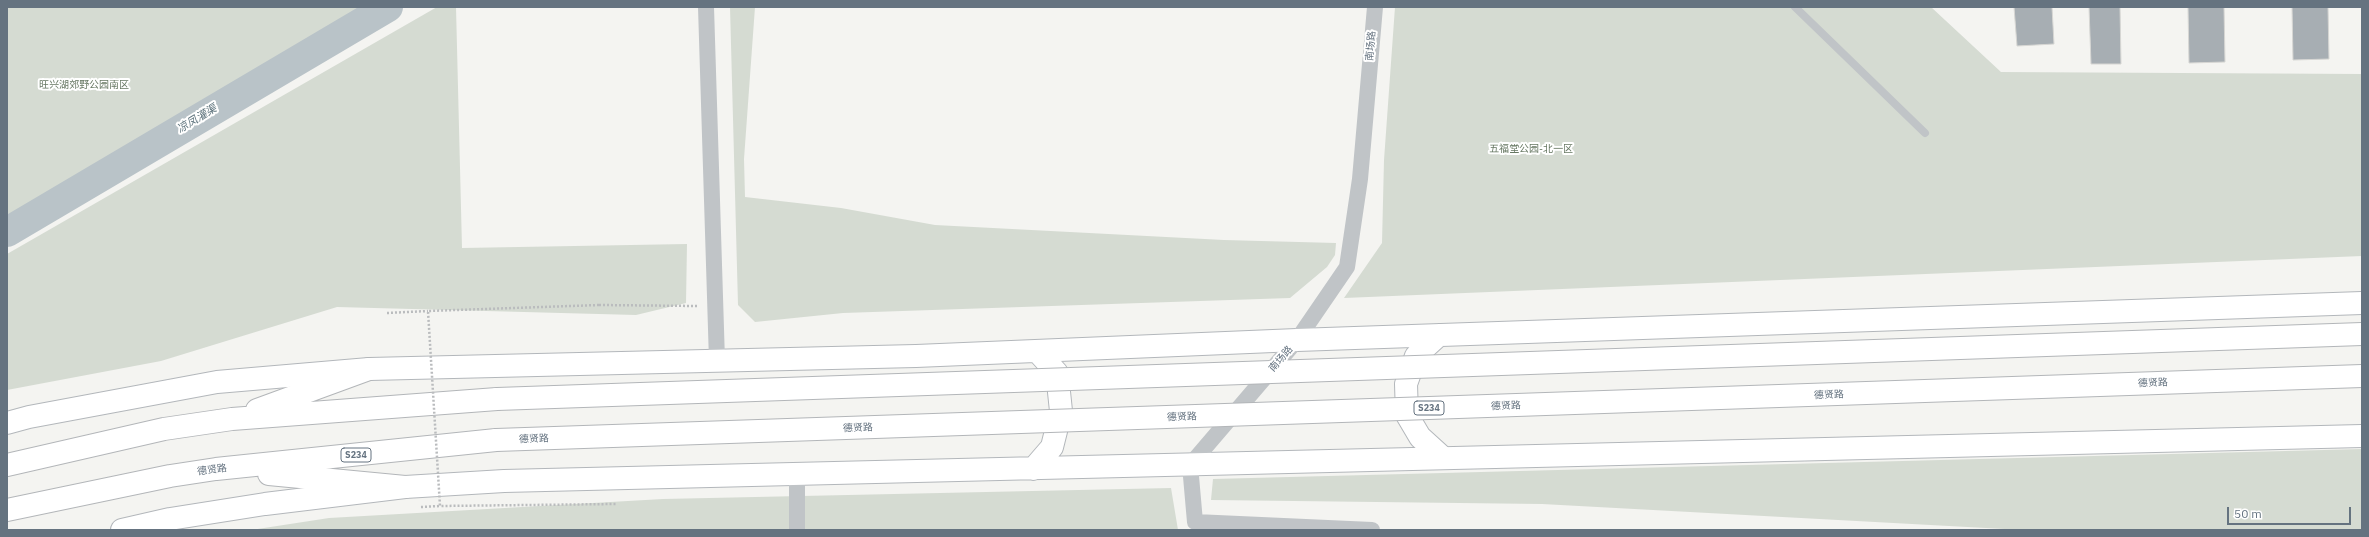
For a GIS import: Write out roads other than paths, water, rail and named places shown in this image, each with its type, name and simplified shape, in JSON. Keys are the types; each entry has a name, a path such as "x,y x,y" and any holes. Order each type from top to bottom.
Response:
{"main road":[{"path":"7,423 29,416 217,382 369,369 717,361 1037,351 1297,340 2362,303"},
{"path":"7,465 164,429 232,419 497,399 2362,334"},
{"path":"1439,335 1416,356 1406,384 1407,415 1420,437 1442,458"},
{"path":"1033,469 1052,447 1061,411 1057,373 1037,351"},
{"path":"232,419 369,369"},
{"name":"德贤路","path":"7,510 170,476 216,469 496,440 2362,376"},
{"path":"122,530 170,518 249,506 405,487 504,482 2362,436"},
{"path":"216,469 405,487"}],"street":[{"path":"706,7 717,361"},
{"name":"南场路","path":"1190,465 1297,340 1346,267 1360,179 1375,7"},
{"path":"1190,465 1195,522 1372,530"},
{"path":"797,474 797,530"}],"lane":[{"path":"1796,7 1925,133"}],"waterway":[{"name":"凉凤灌渠","path":"7,232 388,7"}],"park label":[{"name":"旺兴湖郊野公园南区","path":"84,85"},
{"name":"五福堂公园-北一区","path":"1531,149"}]}
